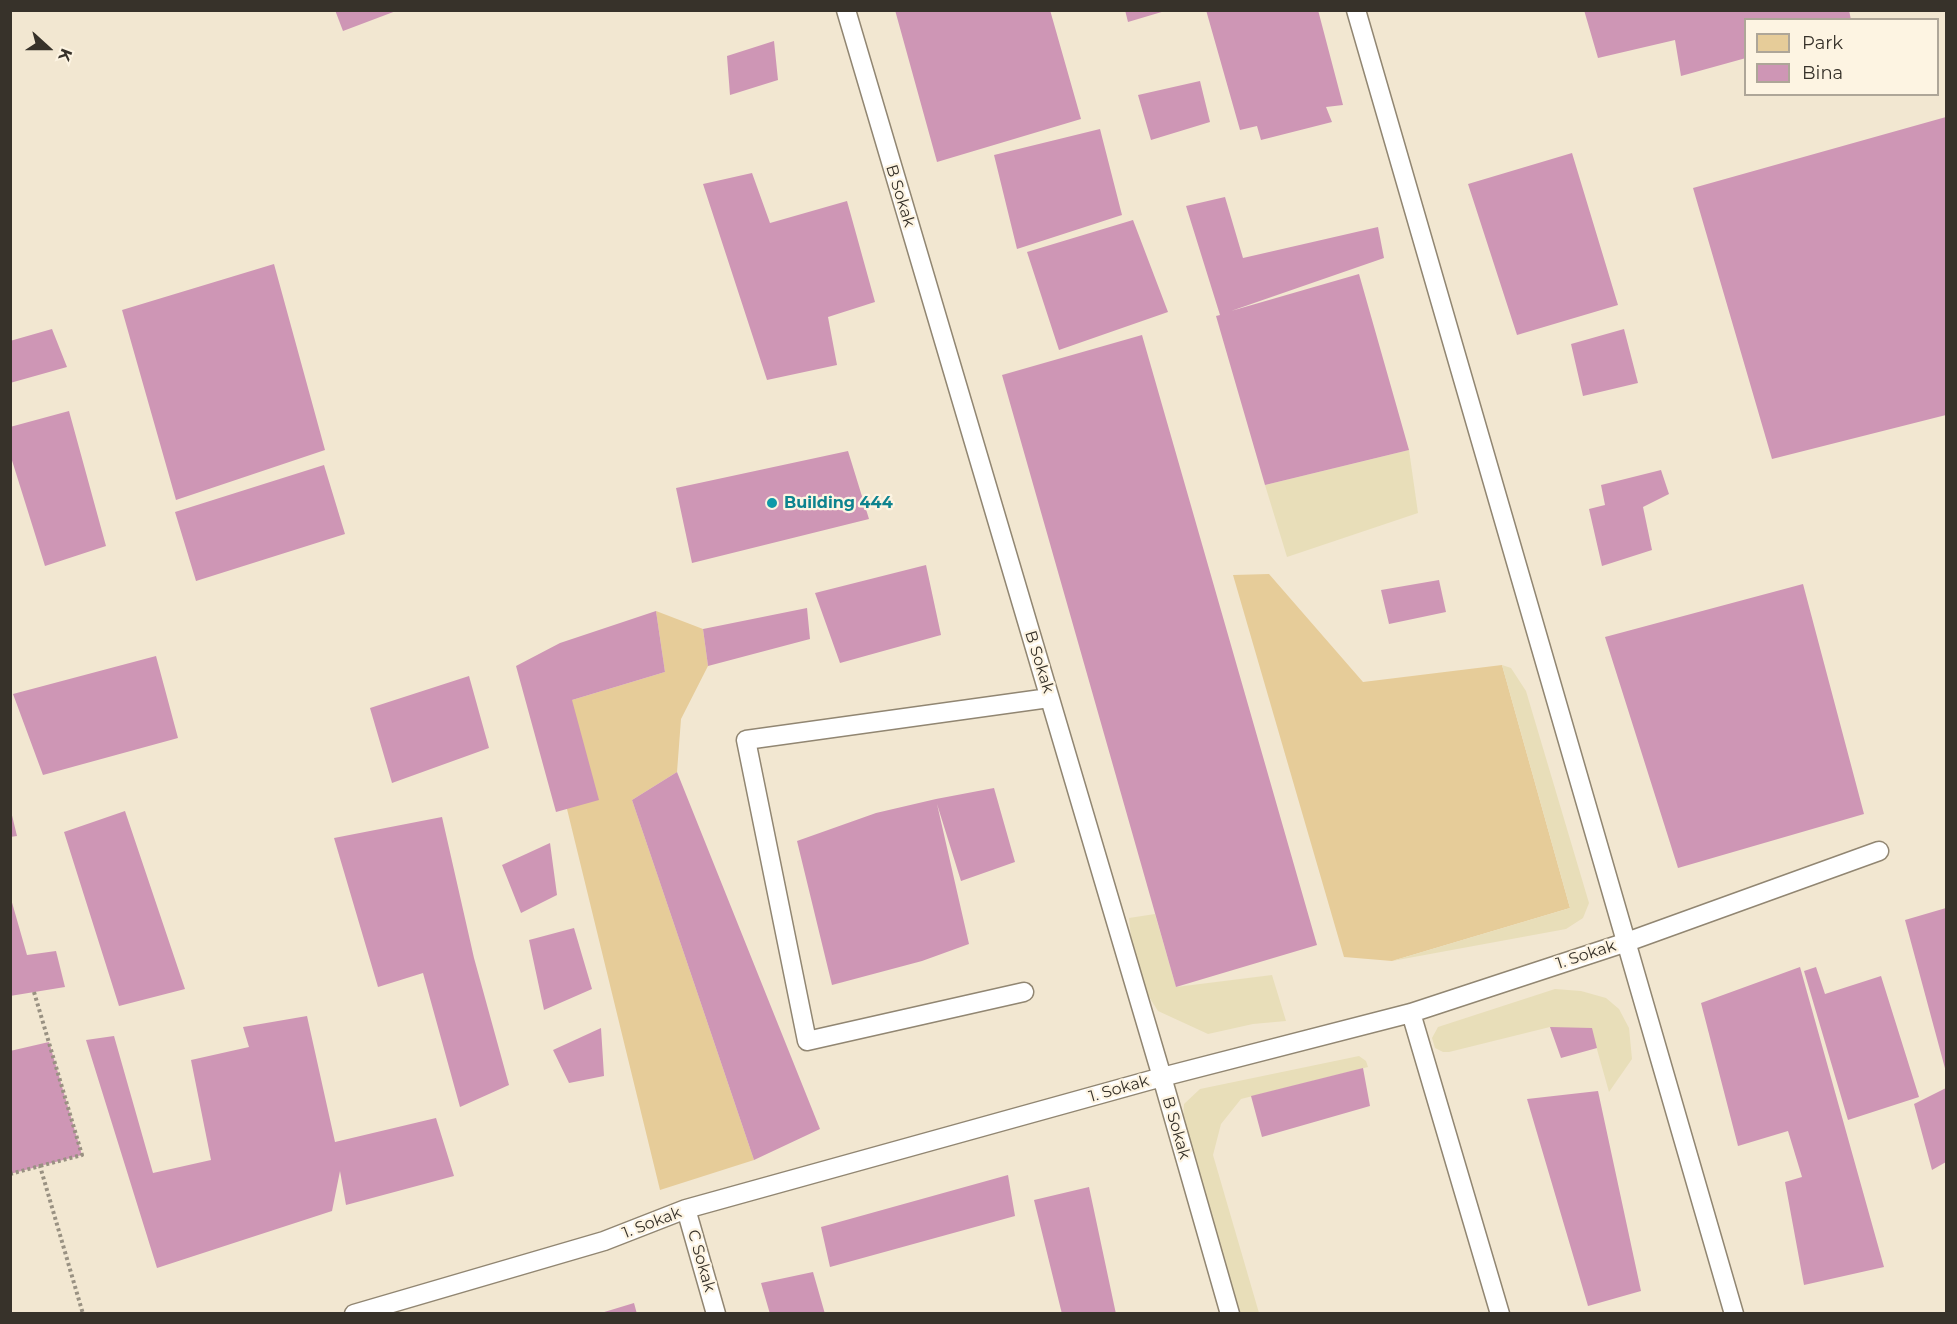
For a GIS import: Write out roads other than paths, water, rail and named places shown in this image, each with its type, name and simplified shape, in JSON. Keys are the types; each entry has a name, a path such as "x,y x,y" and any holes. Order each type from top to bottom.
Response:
{"lane":[{"name":"B Sokak","path":"846,10 1230,1314"},
{"path":"1356,10 1734,1314"},
{"path":"1024,992 807,1041 746,740 1049,698"},
{"name":"1. Sokak","path":"354,1314 604,1241 687,1209 1162,1077 1411,1013 1627,942 1879,851"},
{"path":"1411,1013 1500,1314"},
{"name":"C Sokak","path":"687,1209 716,1314"}],"place":[{"name":"Building 444","path":"772,503"}]}
